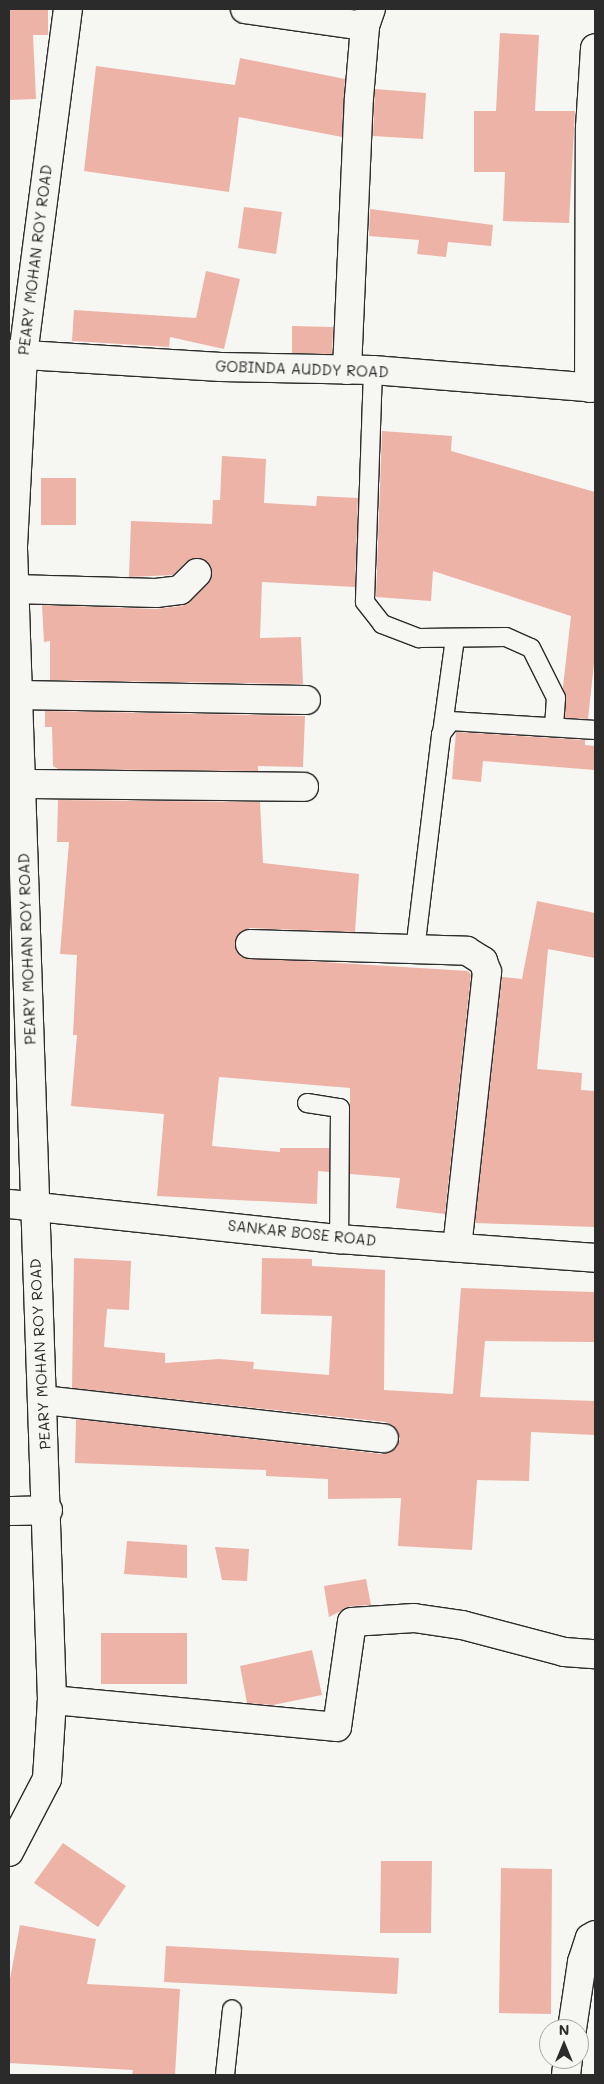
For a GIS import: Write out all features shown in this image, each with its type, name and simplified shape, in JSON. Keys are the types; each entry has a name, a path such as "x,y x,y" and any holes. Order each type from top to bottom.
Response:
{"street":[{"name":"PEARY MOHAN ROY ROAD","path":"9,1852 47,1779 52,1700 48,1510 42,1400 21,1204 16,796 18,695 14,589 16,354 68,9"},
{"path":"245,9 368,18 360,370"},
{"path":"592,388 590,128 595,48"},
{"name":"GOBINDA AUDDY ROAD","path":"16,354 221,367 360,370 592,388"},
{"path":"14,589 156,592 180,590 197,573"},
{"path":"18,695 306,700"},
{"path":"16,796 304,786"},
{"path":"250,944 467,951 483,961 487,972 457,1247"},
{"name":"SANKAR BOSE ROAD","path":"21,1204 338,1238 595,1258"},
{"path":"42,1400 384,1438"},
{"path":"9,1511 48,1510"},
{"path":"52,1700 336,1727 352,1622 414,1618 462,1625 564,1652 595,1654"},
{"path":"573,2019 582,1962 590,1938 595,1935"}],"lane":[{"path":"360,370 365,602 382,624 419,638 506,637 531,648 556,698 554,727"},
{"path":"415,950 455,638"},
{"path":"442,734 451,721 460,720 595,730"},
{"path":"307,1104 340,1108 338,1238"},
{"path":"225,2075 232,2008"}],"building":[{"path":"9,9 48,9 48,35 33,35 36,99 9,100"},
{"path":"500,33 539,35 535,111 575,111 569,223 503,221 505,172 474,172 474,111 496,111"},
{"path":"240,58 345,79 342,137 239,117 229,192 84,171 96,66 235,85"},
{"path":"375,89 426,93 423,139 373,136"},
{"path":"244,207 282,212 276,254 238,248"},
{"path":"370,209 493,225 491,246 448,242 446,257 417,254 419,240 369,236"},
{"path":"206,271 240,279 224,349 170,337 169,347 72,341 74,310 196,318"},
{"path":"292,326 333,327 332,354 292,353"},
{"path":"382,431 452,436 451,451 595,492 595,654 588,719 565,718 563,687 571,616 433,571 431,601 376,597"},
{"path":"222,456 266,459 264,503 316,506 317,496 358,498 355,587 262,582 260,638 301,637 303,684 50,680 50,641 44,642 42,605 156,609 182,606 208,584 212,568 201,558 186,562 173,575 129,577 131,521 212,524 213,500 220,500"},
{"path":"41,478 76,478 76,525 41,525"},
{"path":"45,711 305,716 303,767 258,766 258,771 58,769 53,766 52,727 45,727"},
{"path":"456,732 585,740 585,745 595,746 595,770 483,761 481,782 452,779"},
{"path":"58,800 260,802 263,863 359,874 355,932 250,928 237,936 236,951 241,957 468,971 471,975 445,1214 396,1208 400,1178 350,1174 350,1088 219,1077 212,1146 280,1152 280,1148 329,1148 329,1172 318,1171 317,1204 157,1196 164,1114 71,1106 77,1035 73,1035 77,955 60,954 69,842 57,842"},
{"path":"537,901 595,913 595,958 548,949 537,1069 582,1073 581,1090 595,1091 595,1227 475,1223 502,977 522,979"},
{"path":"74,1258 131,1261 129,1310 107,1309 104,1347 165,1353 165,1363 219,1359 254,1362 253,1369 329,1375 332,1316 261,1314 262,1258 312,1259 312,1266 385,1270 384,1390 453,1394 461,1288 595,1292 595,1342 485,1341 480,1397 595,1401 595,1435 531,1432 529,1481 477,1480 472,1550 398,1546 401,1498 328,1499 328,1479 266,1476 266,1470 75,1463 76,1419 382,1454 396,1448 400,1439 394,1426 386,1422 72,1388"},
{"path":"127,1541 187,1545 187,1578 124,1574"},
{"path":"215,1547 249,1549 247,1581 222,1580"},
{"path":"366,1579 371,1605 351,1606 329,1617 324,1586"},
{"path":"101,1633 187,1633 187,1684 101,1684"},
{"path":"312,1650 322,1695 273,1705 247,1703 240,1666"},
{"path":"63,1843 126,1886 98,1927 34,1883"},
{"path":"381,1861 432,1861 431,1933 380,1933"},
{"path":"501,1868 552,1869 551,2014 499,2013"},
{"path":"20,1925 96,1939 87,1984 180,1989 175,2075 132,2075 133,2070 9,2063 9,1984"},
{"path":"166,1946 399,1958 397,1994 164,1982"}]}
